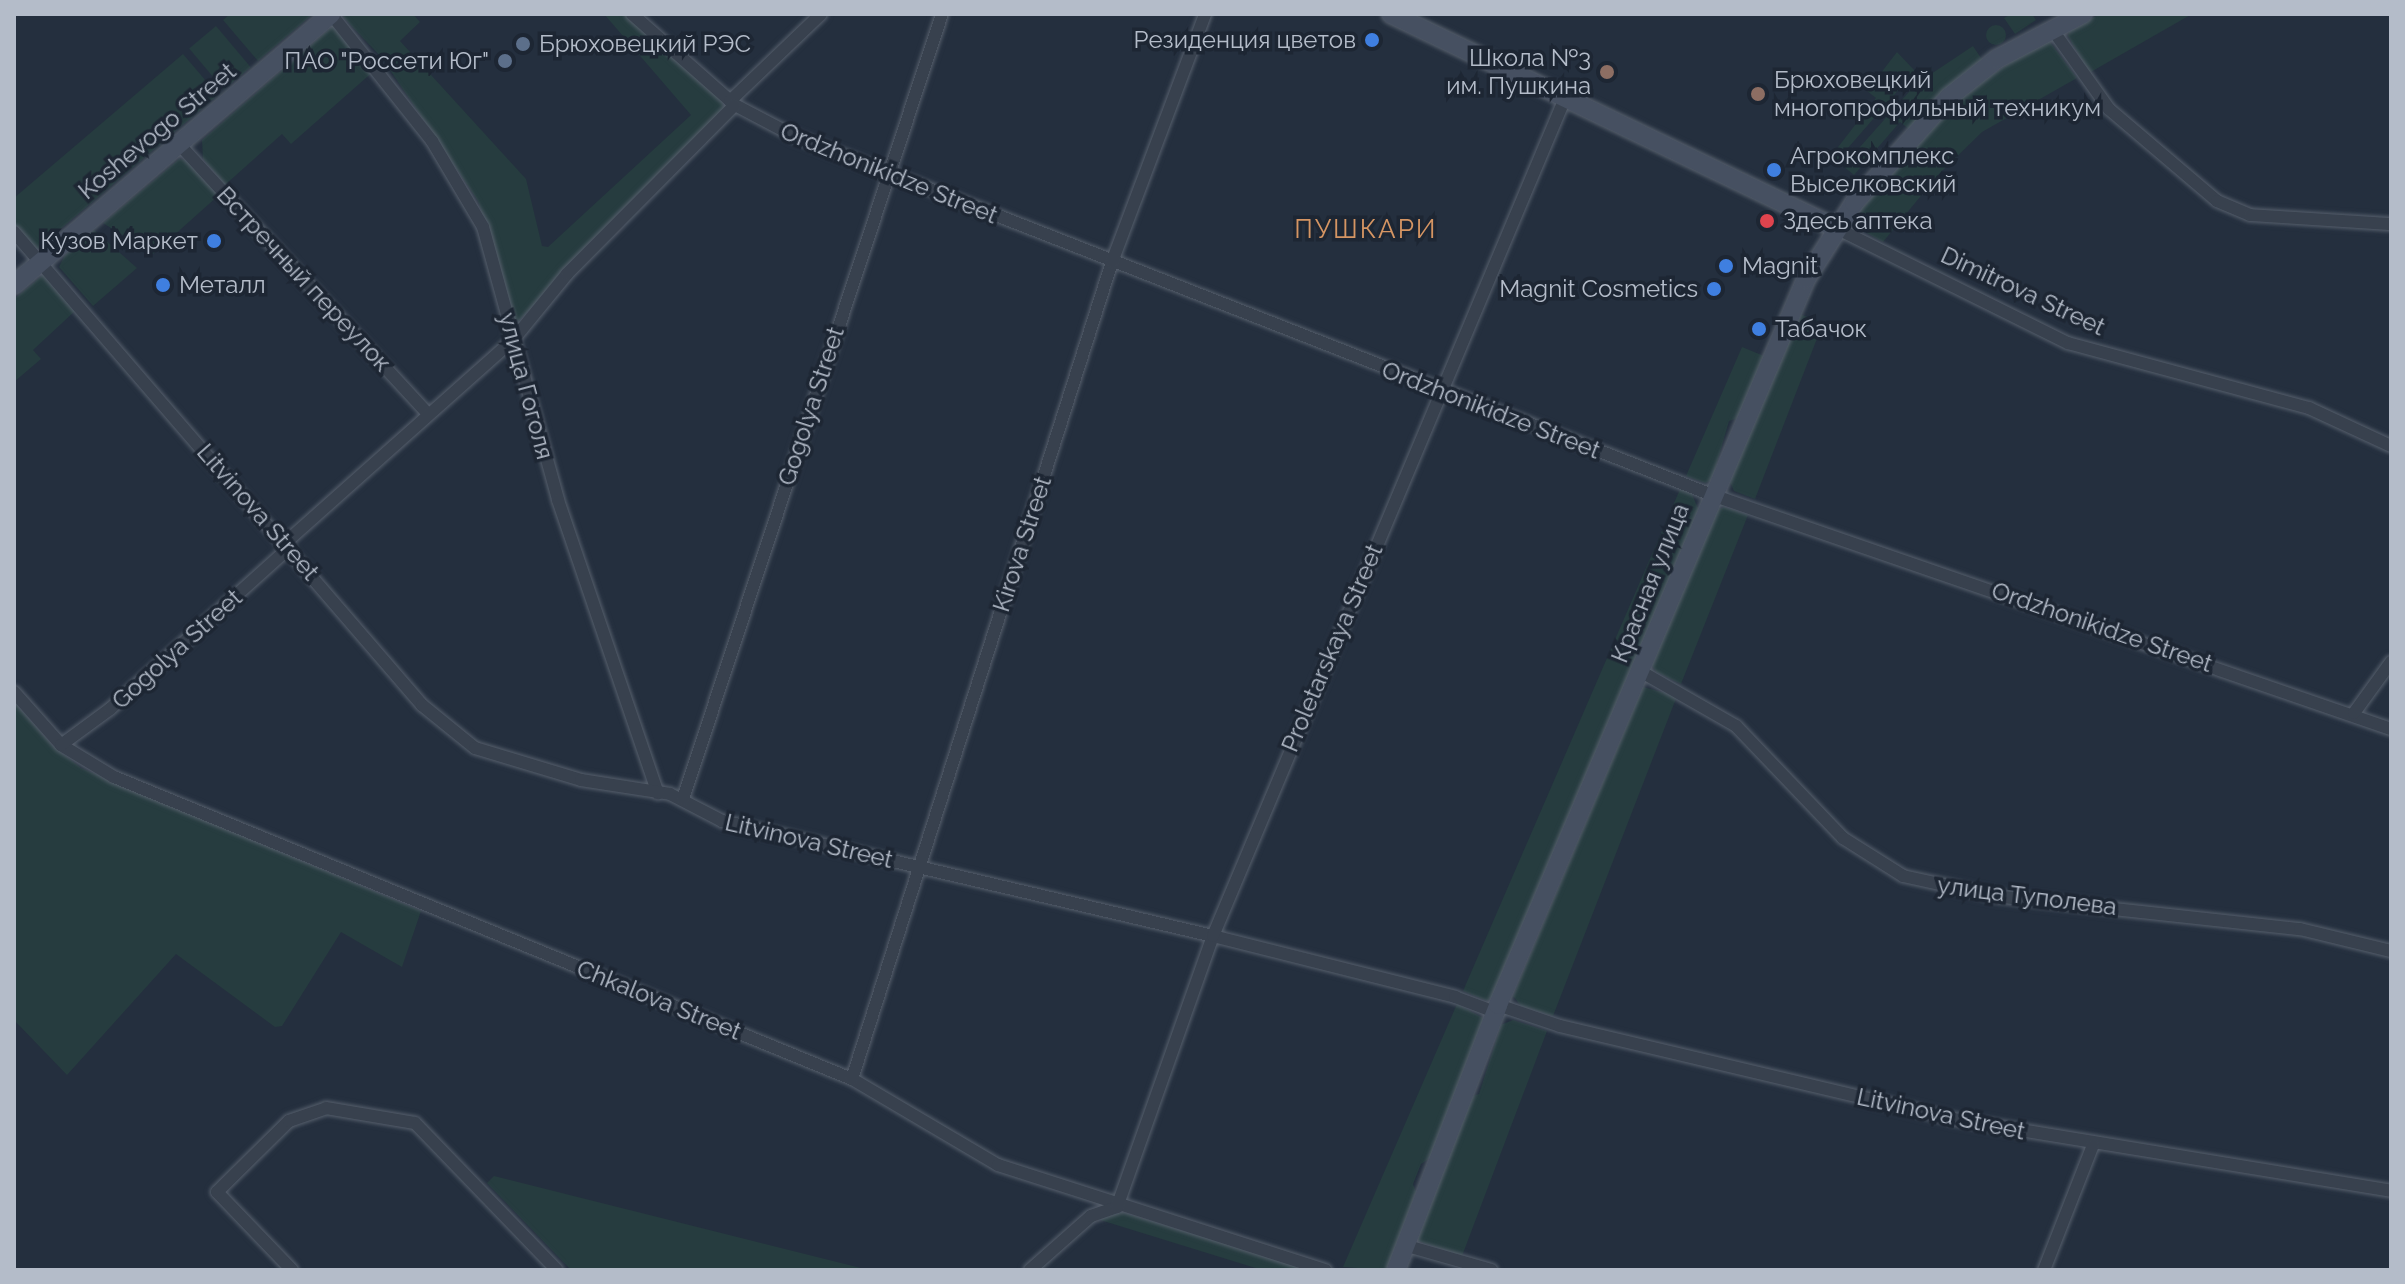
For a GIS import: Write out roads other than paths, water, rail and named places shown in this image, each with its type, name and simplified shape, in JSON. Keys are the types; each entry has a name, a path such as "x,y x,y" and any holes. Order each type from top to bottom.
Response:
{"street":[{"name":"Koshevogo Street","path":"14,285 331,14"},
{"name":"улица Гоголя","path":"331,14 406,104 477,214 592,608 658,793"},
{"name":"Ordzhonikidze Street","path":"632,14 733,103 794,136 1712,495 2354,713 2391,729"},
{"name":"Gogolya Street","path":"61,745 110,709 428,414 513,340 567,274 821,14"},
{"name":"Gogolya Street","path":"683,799 887,173 942,14"},
{"name":"Kirova Street","path":"852,1079 1112,262 1205,14"},
{"name":"Dimitrova Street","path":"1391,14 1566,96 2068,343 2309,408 2391,446"},
{"name":"Красная улица","path":"1396,1270 1496,1008 1640,671 1779,333 1836,228 1949,97 1991,63 2083,14"},
{"path":"2052,29 2109,109 2217,201 2250,215 2389,222"},
{"name":"Proletarskaya Street","path":"1117,1207 1213,936 1566,96"},
{"name":"Встречный переулок","path":"179,144 428,414"},
{"name":"Litvinova Street","path":"14,232 422,705 468,744 561,776 683,799 722,821 1213,936 1560,1026 1887,1104 2093,1145 2391,1191"},
{"path":"2354,713 2391,662"},
{"name":"улица Туполева","path":"1640,671 1736,726 1843,838 1903,876 1994,896 2300,929 2391,951"},
{"name":"Chkalova Street","path":"14,692 61,745 114,777 852,1079 998,1165 1117,1207 1326,1270"},
{"path":"292,1270 217,1192 305,1112 326,1108 400,1118 431,1136 557,1270"},
{"path":"2044,1270 2093,1145"},
{"path":"1030,1270 1091,1216 1117,1207"},
{"path":"1404,1245 1491,1270"}],"place":[{"name":"Резиденция цветов","path":"1372,40"},
{"name":"Брюховецкий РЭС","path":"523,44"},
{"name":"ПАО \"Россети Юг\"","path":"505,61"},
{"name":"Школа №3 им. Пушкина","path":"1607,72"},
{"name":"Брюховецкий многопрофильный техникум","path":"1758,94"},
{"name":"Агрокомплекс Выселковский","path":"1774,170"},
{"name":"Здесь аптека","path":"1767,221"},
{"name":"Кузов Маркет","path":"214,241"},
{"name":"Magnit","path":"1726,266"},
{"name":"Металл","path":"163,285"},
{"name":"Magnit Cosmetics","path":"1714,289"},
{"name":"Табачок","path":"1759,329"}],"district":[{"name":"ПУШКАРИ","path":"1366,230"}]}
